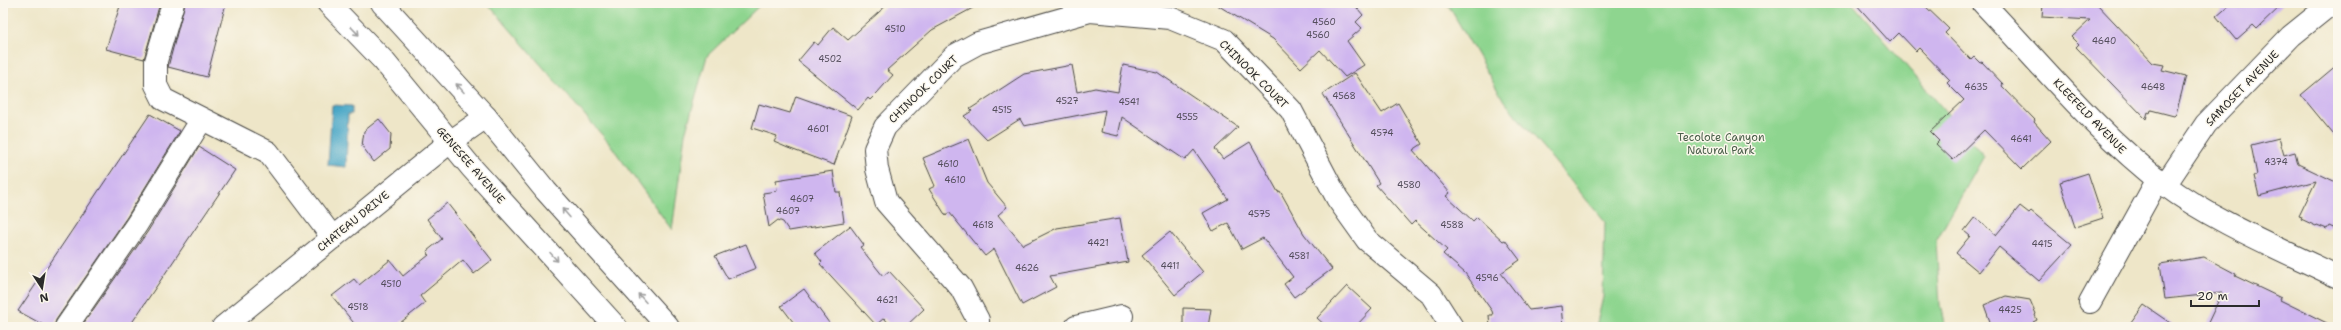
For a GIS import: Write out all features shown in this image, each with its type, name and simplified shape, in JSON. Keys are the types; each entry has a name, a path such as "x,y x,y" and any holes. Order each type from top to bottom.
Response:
{"street":[{"path":"173,3 156,61 156,85 163,99 268,152 333,238"},
{"name":"GENESEE AVENUE","path":"328,3 383,60 450,142 616,327"},
{"path":"382,3 486,117 546,191 668,327"},
{"name":"KLEEFELD AVENUE","path":"1984,3 2117,146 2161,182 2207,212 2338,277"},
{"name":"SAMOSET AVENUE","path":"2090,302 2161,182 2206,124 2291,36 2332,3"},
{"name":"CHINOOK COURT","path":"978,327 978,320 961,288 886,202 877,169 875,149 885,127 954,56 978,42 1090,12 1170,18 1224,40 1291,110 1337,198 1367,240 1390,257 1431,294 1452,327"},
{"name":"CHATEAU DRIVE","path":"223,327 450,142 486,117"},
{"path":"66,327 137,224 202,119"},
{"path":"1076,327 1122,316"}],"green space":[{"path":"487,3 762,3 707,56 685,134 672,230 610,144"},
{"name":"Tecolote Canyon Natural Park","path":"1447,3 1852,3 1984,156 1936,241 1940,305 1945,327 1596,327 1603,297 1605,222 1504,101"}],"water":[{"path":"332,105 352,106 352,114 348,114 346,167 328,165"}],"building":[{"path":"121,3 160,3 144,59 106,49"},
{"path":"185,3 226,3 207,77 168,67"},
{"path":"889,3 982,3 932,30 887,70 893,75 870,100 868,98 858,110 798,61 814,42 818,45 833,27 848,40"},
{"path":"1214,3 1353,3 1363,15 1356,22 1362,28 1347,41 1364,65 1345,77 1320,50 1301,68 1273,39"},
{"path":"1855,3 1922,3 1949,29 1945,33 1971,60 1974,57 1980,63 1982,62 2003,84 2002,86 2035,120 2034,122 2051,141 2022,169 1984,130 1953,160 1936,144 1939,141 1930,132 1964,100 1947,83 1950,80 1919,48 1916,51 1899,33 1890,42"},
{"path":"2043,3 2096,3 2153,63 2164,65 2162,70 2186,76 2176,114 2174,116 2151,110 2150,113 2148,112 2146,119 2076,47 2079,44 2072,37 2090,20 2042,17"},
{"path":"2231,3 2284,3 2257,29 2253,25 2236,40 2216,16"},
{"path":"2338,64 2338,140 2301,95"},
{"path":"1072,65 1077,92 1095,88 1118,92 1123,65 1157,72 1238,127 1215,149 1223,159 1250,142 1304,234 1332,269 1294,297 1284,284 1293,277 1263,238 1242,249 1228,223 1213,231 1203,213 1228,199 1194,150 1185,160 1122,117 1118,136 1101,132 1105,110 1024,126 1020,119 987,140 964,116 972,111 970,109 1024,74"},
{"path":"1355,73 1382,113 1398,103 1422,144 1413,150 1450,193 1446,196 1473,221 1477,217 1503,241 1505,240 1520,260 1501,273 1529,310 1561,306 1563,327 1490,327 1489,315 1493,315 1492,311 1465,273 1443,254 1447,250 1415,221 1411,225 1376,185 1379,183 1323,94"},
{"path":"796,96 852,116 834,165 774,142 777,136 752,128 759,104 790,113"},
{"path":"150,114 180,131 127,217 56,320 54,327 47,327 18,311"},
{"path":"379,119 391,134 390,149 374,162 362,146 364,131"},
{"path":"2279,138 2284,155 2295,152 2298,164 2338,183 2338,230 2329,226 2327,229 2317,225 2316,226 2301,219 2302,217 2299,216 2316,181 2259,196 2254,176 2257,175 2251,145"},
{"path":"969,139 987,183 1007,207 998,215 1023,245 1057,228 1120,218 1128,262 1050,276 1056,287 1022,305 994,249 985,256 949,212 946,216 929,189 935,186 923,158"},
{"path":"199,147 235,170 129,327 81,327 148,231"},
{"path":"833,171 836,192 840,192 844,222 789,231 783,222 778,220 769,227 763,193 777,191 776,180"},
{"path":"2088,173 2103,218 2075,227 2060,182"},
{"path":"447,203 492,260 474,274 463,260 420,296 425,303 395,327 357,327 332,296 354,279 359,285 390,260 403,276 429,255 427,251 442,239 427,219"},
{"path":"2020,206 2029,213 2031,211 2072,245 2039,281 1999,247 1979,272 1956,253 1970,236 1964,231 1975,217 1996,235"},
{"path":"850,226 864,245 860,247 883,276 889,271 924,309 905,327 892,327 884,318 876,325 820,264 822,262 815,253"},
{"path":"1170,232 1203,272 1175,295 1142,255"},
{"path":"746,244 756,268 728,279 715,256"},
{"path":"2204,257 2236,274 2235,276 2281,298 2280,300 2335,327 2206,327 2222,293 2165,299 2160,264"},
{"path":"1347,286 1372,309 1355,327 1327,327 1317,318"},
{"path":"804,289 832,327 797,327 781,306"},
{"path":"2006,296 2030,300 2036,314 2037,320 2033,322 2035,327 1992,327 1984,305"},
{"path":"2144,305 2176,327 2128,327"},
{"path":"1183,308 1211,309 1208,327 1183,327"}]}
